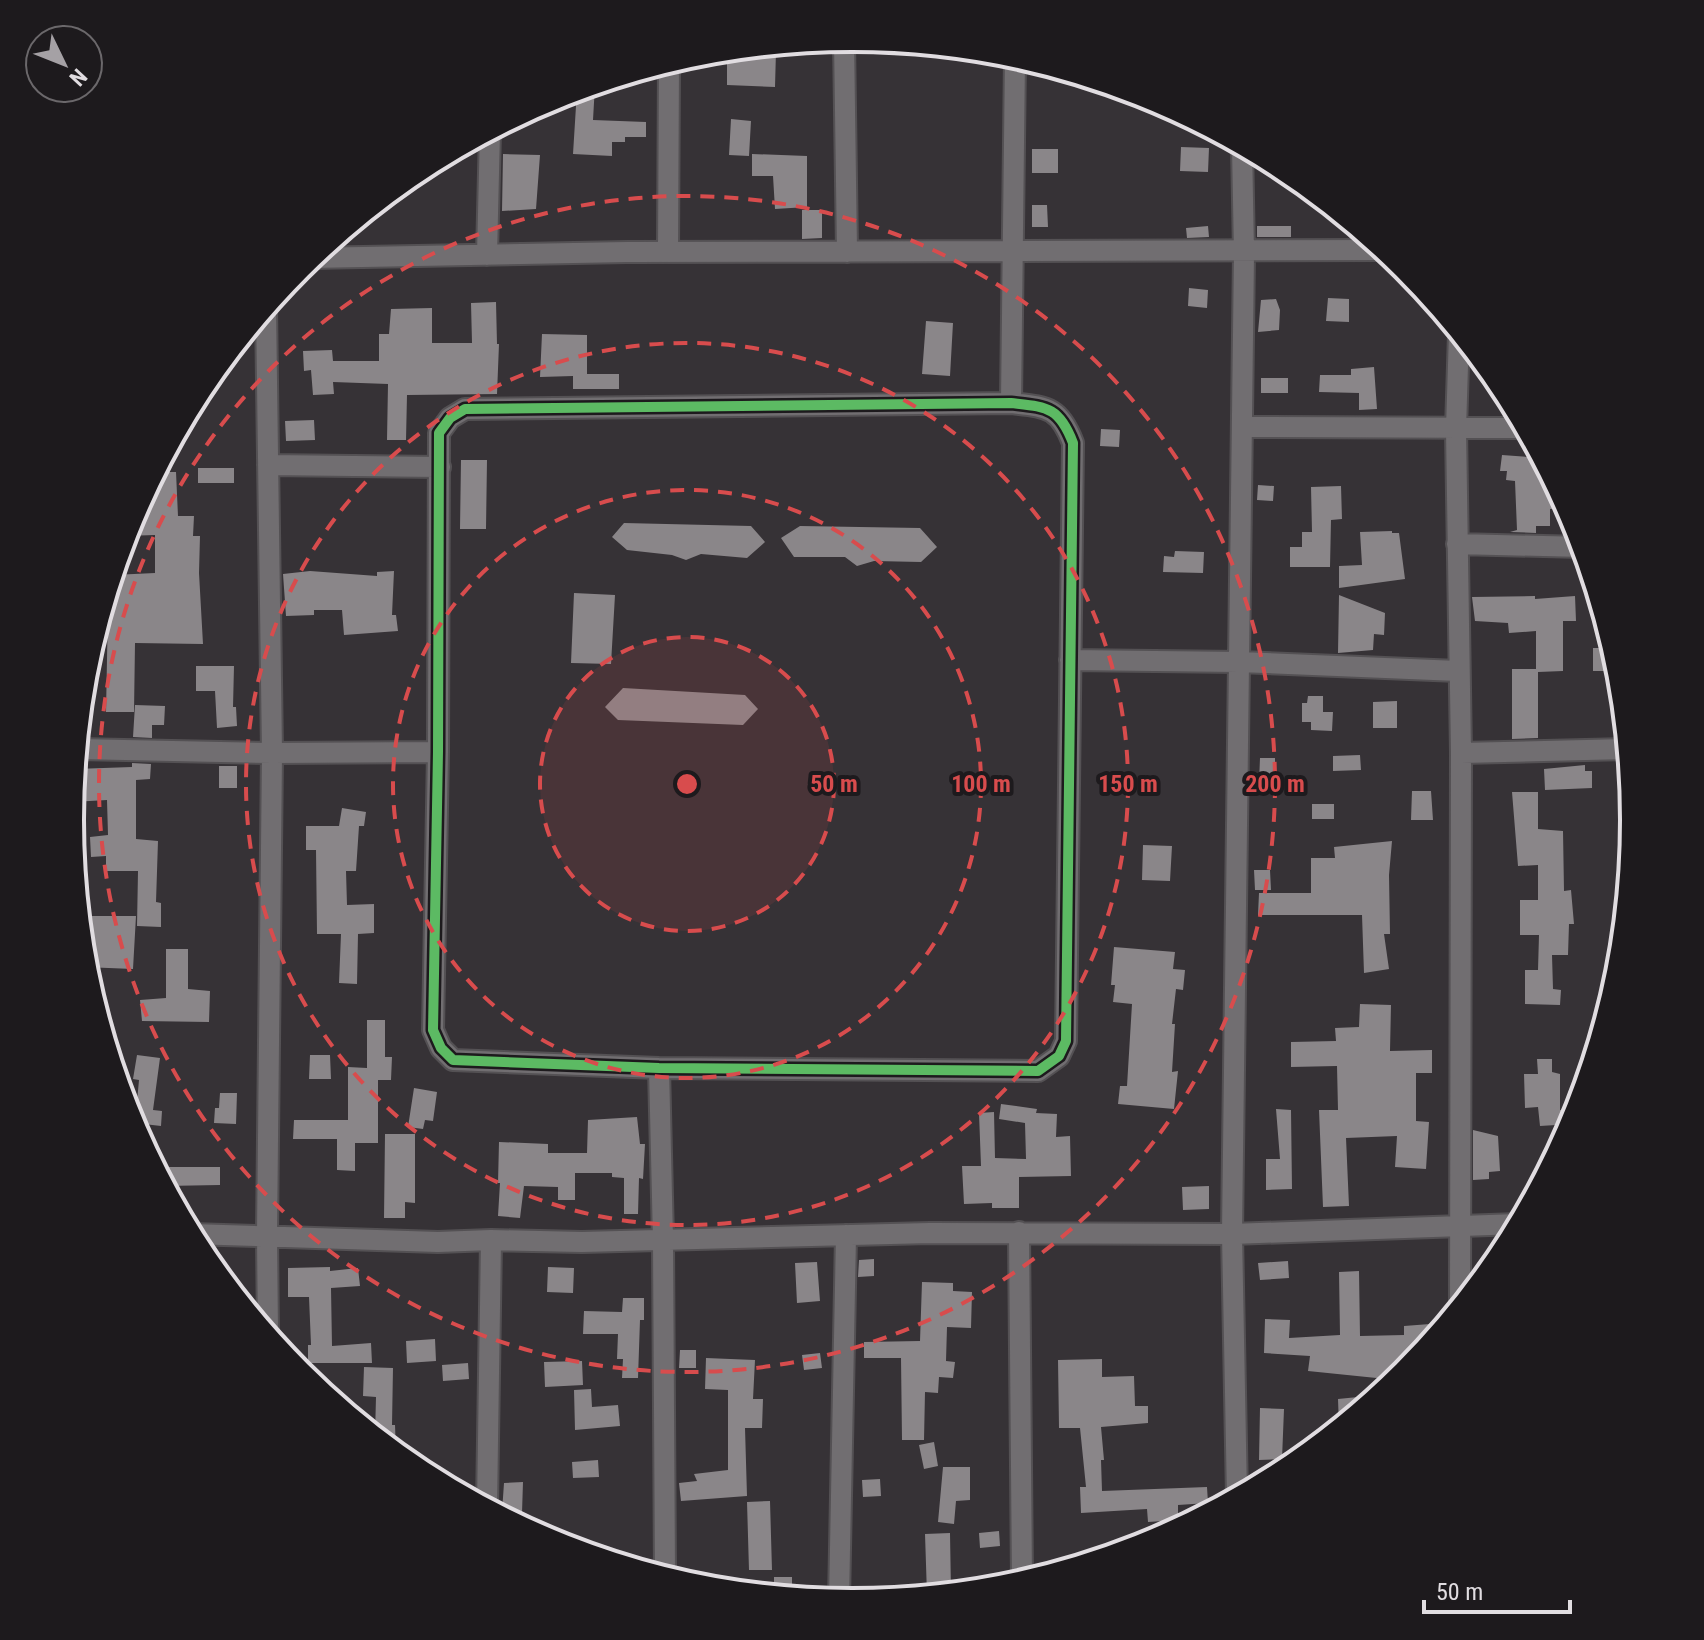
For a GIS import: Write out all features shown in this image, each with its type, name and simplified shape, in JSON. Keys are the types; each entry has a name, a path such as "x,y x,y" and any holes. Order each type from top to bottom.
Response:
{"street":[{"path":"844,52 847,252"},
{"path":"1011,403 1015,70"},
{"path":"668,252 669,74"},
{"path":"487,255 490,143"},
{"path":"1237,1485 1232,1234 1244,253 1242,159"},
{"path":"330,258 668,252 1366,250"},
{"path":"266,324 272,753 268,1317"},
{"path":"1458,349 1456,429 1461,753 1460,1289"},
{"path":"1011,403 1046,407 1065,423 1073,443 1066,1041 1059,1056 1038,1071 659,1068 453,1060 441,1048 433,1030 440,467 439,433 450,418 465,409 1011,403"},
{"path":"1242,427 1512,428"},
{"path":"268,465 440,467"},
{"path":"1457,544 1569,547"},
{"path":"1070,660 1239,662 1458,671"},
{"path":"88,749 438,752"},
{"path":"1461,753 1616,749"},
{"path":"659,1068 665,1565"},
{"path":"205,1234 438,1242 582,1242 1019,1232 1232,1234 1505,1224"},
{"path":"1019,1232 1022,1569"},
{"path":"839,1587 846,1235"},
{"path":"487,1495 491,1240"}],"building":[{"path":"776,57 775,87 727,85 727,63"},
{"path":"594,97 593,120 646,122 646,137 625,137 625,142 612,142 612,156 573,154 576,103"},
{"path":"731,119 751,121 749,156 729,155"},
{"path":"1181,147 1209,148 1208,172 1180,171"},
{"path":"1032,149 1058,149 1058,173 1032,173"},
{"path":"503,154 540,155 536,209 502,211"},
{"path":"752,154 807,156 807,207 775,209 773,176 752,176"},
{"path":"1032,205 1047,205 1048,227 1032,227"},
{"path":"802,210 822,210 822,238 802,239"},
{"path":"1208,226 1209,237 1187,238 1186,228"},
{"path":"1257,226 1291,226 1291,237 1257,237"},
{"path":"1189,288 1208,290 1207,308 1188,306"},
{"path":"1328,298 1349,299 1349,322 1326,321"},
{"path":"1276,299 1280,310 1279,330 1258,332 1261,300"},
{"path":"496,302 499,344 497,394 407,395 406,440 387,440 388,384 333,382 334,394 313,395 311,370 304,371 303,351 332,350 333,361 379,361 379,334 389,334 391,309 432,308 432,343 472,343 471,303"},
{"path":"926,321 953,323 950,376 922,374"},
{"path":"542,334 587,335 587,374 619,374 619,389 573,389 573,376 540,377"},
{"path":"1374,367 1377,409 1359,410 1359,393 1319,392 1320,375 1351,375 1351,369"},
{"path":"1261,378 1288,378 1288,393 1261,393"},
{"path":"314,420 315,440 286,441 285,421"},
{"path":"1101,429 1120,430 1119,447 1100,446"},
{"path":"1502,455 1528,457 1554,509 1550,509 1550,526 1536,526 1536,533 1510,532 1517,530 1515,481 1506,480 1507,471 1500,471"},
{"path":"461,460 487,460 486,529 460,529"},
{"path":"198,468 234,468 234,483 198,483"},
{"path":"167,472 176,472 178,516 194,516 193,536 200,536 203,644 135,643 134,712 106,712 110,621 125,574 155,573 155,535 139,536"},
{"path":"1258,485 1274,486 1273,501 1257,500"},
{"path":"1341,486 1342,519 1331,520 1330,567 1290,567 1290,547 1302,547 1302,532 1312,532 1311,487"},
{"path":"624,523 751,526 765,542 747,558 701,554 686,560 672,555 627,550 612,537"},
{"path":"800,526 920,528 937,547 921,562 874,561 857,566 845,557 794,557 781,538"},
{"path":"1360,532 1399,533 1405,579 1339,588 1339,566 1362,565"},
{"path":"1175,551 1204,552 1203,573 1163,572 1164,556 1174,557"},
{"path":"310,571 377,576 377,572 394,571 392,615 396,615 398,631 344,635 342,610 314,610 314,615 286,616 283,574"},
{"path":"574,593 615,595 611,664 571,663"},
{"path":"1339,595 1385,613 1384,635 1374,634 1373,650 1338,653"},
{"path":"1535,596 1535,599 1575,596 1576,621 1563,621 1563,671 1538,672 1538,738 1512,739 1512,669 1536,669 1536,631 1509,633 1508,623 1475,621 1472,597"},
{"path":"1593,648 1600,648 1605,671 1593,671"},
{"path":"196,666 234,666 233,707 236,707 237,726 217,728 215,691 196,691"},
{"path":"623,688 745,695 758,709 743,725 618,720 605,707"},
{"path":"1308,696 1323,696 1323,712 1333,712 1332,731 1311,730 1311,722 1302,722 1302,703 1307,703"},
{"path":"1397,701 1397,728 1373,728 1373,702"},
{"path":"135,705 165,706 164,725 152,725 152,738 133,737"},
{"path":"1360,755 1361,770 1333,771 1333,756"},
{"path":"1260,758 1275,758 1275,783 1259,783"},
{"path":"132,763 151,764 150,779 136,780 136,839 158,841 156,902 161,903 161,927 137,926 138,871 106,871 106,856 91,857 90,837 108,835 107,800 85,801 86,769 132,767"},
{"path":"1585,765 1585,771 1592,771 1592,788 1545,790 1544,769"},
{"path":"219,766 237,766 237,788 219,788"},
{"path":"1412,791 1431,791 1433,820 1411,820"},
{"path":"1512,792 1538,792 1538,829 1563,831 1564,891 1571,890 1574,924 1569,924 1568,955 1552,955 1553,989 1561,990 1560,1005 1525,1004 1525,970 1538,970 1539,935 1520,935 1520,900 1538,900 1538,865 1518,866"},
{"path":"1312,804 1334,804 1334,819 1312,819"},
{"path":"342,808 366,812 364,826 359,826 356,871 346,871 347,905 374,904 374,933 358,934 357,984 339,983 341,934 317,934 316,850 306,850 306,826 339,826"},
{"path":"1392,841 1390,934 1384,934 1389,969 1364,973 1362,915 1258,915 1259,893 1311,893 1311,858 1335,858 1334,847"},
{"path":"1143,845 1172,846 1170,881 1142,880"},
{"path":"1254,870 1270,870 1271,890 1255,890"},
{"path":"91,916 136,916 133,969 99,968"},
{"path":"1114,947 1175,952 1173,969 1185,970 1183,990 1176,989 1172,1024 1175,1024 1172,1072 1178,1071 1174,1109 1118,1104 1120,1086 1127,1086 1132,1004 1113,1002"},
{"path":"166,949 188,949 188,989 210,991 209,1022 142,1021 140,1000 166,998"},
{"path":"1360,1004 1391,1005 1390,1051 1432,1050 1432,1073 1416,1073 1416,1121 1429,1122 1426,1169 1395,1167 1397,1136 1346,1138 1349,1206 1323,1207 1319,1110 1338,1110 1337,1066 1291,1067 1291,1042 1336,1041 1335,1028 1359,1027"},
{"path":"367,1020 385,1020 385,1057 392,1057 391,1080 378,1080 378,1143 355,1143 355,1171 337,1170 337,1139 293,1139 294,1120 348,1120 348,1067 367,1068"},
{"path":"137,1055 160,1058 153,1110 162,1111 161,1126 147,1124 137,1100 139,1080 133,1079"},
{"path":"310,1055 330,1055 331,1079 309,1079"},
{"path":"1537,1059 1552,1059 1552,1072 1560,1074 1560,1110 1564,1110 1557,1125 1540,1126 1538,1107 1525,1108 1524,1074 1538,1074"},
{"path":"414,1088 437,1092 433,1121 425,1120 423,1129 408,1127"},
{"path":"220,1093 237,1093 236,1124 214,1123"},
{"path":"1001,1104 1037,1109 1036,1113 1057,1114 1056,1137 1070,1136 1071,1176 1019,1177 1019,1208 992,1208 992,1203 964,1204 962,1166 981,1166 979,1113 994,1112 995,1158 1026,1159 1025,1123 999,1119"},
{"path":"1276,1109 1291,1110 1292,1189 1266,1190 1266,1159 1280,1159"},
{"path":"637,1117 640,1144 645,1144 643,1179 639,1178 638,1214 624,1214 624,1178 612,1177 612,1173 575,1173 575,1200 558,1200 558,1187 524,1186 520,1218 498,1216 499,1142 548,1144 548,1153 587,1153 588,1120"},
{"path":"1473,1130 1498,1136 1500,1171 1489,1172 1489,1179 1473,1180"},
{"path":"385,1134 415,1134 415,1203 405,1202 405,1218 384,1218"},
{"path":"167,1167 220,1167 220,1185 177,1186"},
{"path":"1209,1186 1209,1209 1183,1210 1182,1187"},
{"path":"874,1259 874,1276 858,1277 859,1260"},
{"path":"1288,1261 1289,1278 1260,1280 1258,1263"},
{"path":"817,1262 820,1301 797,1303 795,1263"},
{"path":"330,1267 330,1271 358,1268 360,1286 331,1288 332,1346 371,1343 372,1363 308,1362 308,1345 311,1345 309,1297 288,1297 288,1268"},
{"path":"548,1267 574,1268 573,1293 547,1292"},
{"path":"1359,1271 1360,1336 1404,1335 1404,1326 1430,1324 1378,1378 1308,1371 1310,1356 1264,1353 1265,1319 1290,1320 1289,1338 1340,1335 1339,1272"},
{"path":"922,1282 953,1283 953,1291 972,1292 971,1328 947,1327 946,1361 955,1362 953,1378 939,1377 938,1393 925,1392 924,1440 902,1440 901,1358 864,1358 864,1342 920,1341"},
{"path":"623,1298 644,1298 638,1378 622,1378 623,1359 617,1359 618,1334 583,1334 584,1311 622,1312"},
{"path":"435,1339 436,1361 407,1363 406,1341"},
{"path":"680,1350 696,1350 696,1368 679,1368"},
{"path":"820,1353 822,1368 804,1370 802,1355"},
{"path":"706,1358 755,1360 753,1399 763,1399 762,1428 745,1428 747,1496 681,1501 679,1483 697,1481 694,1474 728,1470 728,1390 705,1389"},
{"path":"1102,1359 1102,1377 1134,1376 1135,1406 1148,1406 1148,1423 1101,1427 1104,1460 1101,1460 1102,1491 1207,1487 1208,1500 1178,1505 1178,1515 1166,1521 1148,1522 1147,1509 1081,1513 1080,1487 1086,1487 1080,1428 1059,1428 1058,1360"},
{"path":"582,1361 583,1385 545,1387 544,1362"},
{"path":"468,1363 469,1379 443,1381 442,1365"},
{"path":"364,1367 393,1368 392,1425 395,1425 395,1437 375,1422 376,1397 363,1396"},
{"path":"591,1389 592,1407 618,1405 620,1426 575,1430 574,1390"},
{"path":"1358,1397 1339,1413 1338,1399"},
{"path":"1260,1408 1284,1409 1282,1457 1259,1460"},
{"path":"934,1442 938,1466 924,1469 919,1445"},
{"path":"598,1460 599,1477 573,1478 572,1462"},
{"path":"943,1467 970,1467 970,1500 956,1501 954,1524 938,1522"},
{"path":"880,1479 881,1496 863,1497 862,1480"},
{"path":"523,1482 522,1513 503,1504 504,1483"},
{"path":"770,1501 772,1570 749,1570 747,1502"},
{"path":"999,1531 1000,1546 980,1548 979,1533"},
{"path":"950,1533 951,1581 927,1584 925,1534"},
{"path":"774,1577 792,1577 792,1585 774,1583"}],"cycle path":[{"path":"1011,403 1050,411 1062,422 1073,443 1066,1041 1059,1056 1038,1071 659,1068 453,1060 441,1048 433,1030 439,433 450,418 465,409 1011,403"}]}
